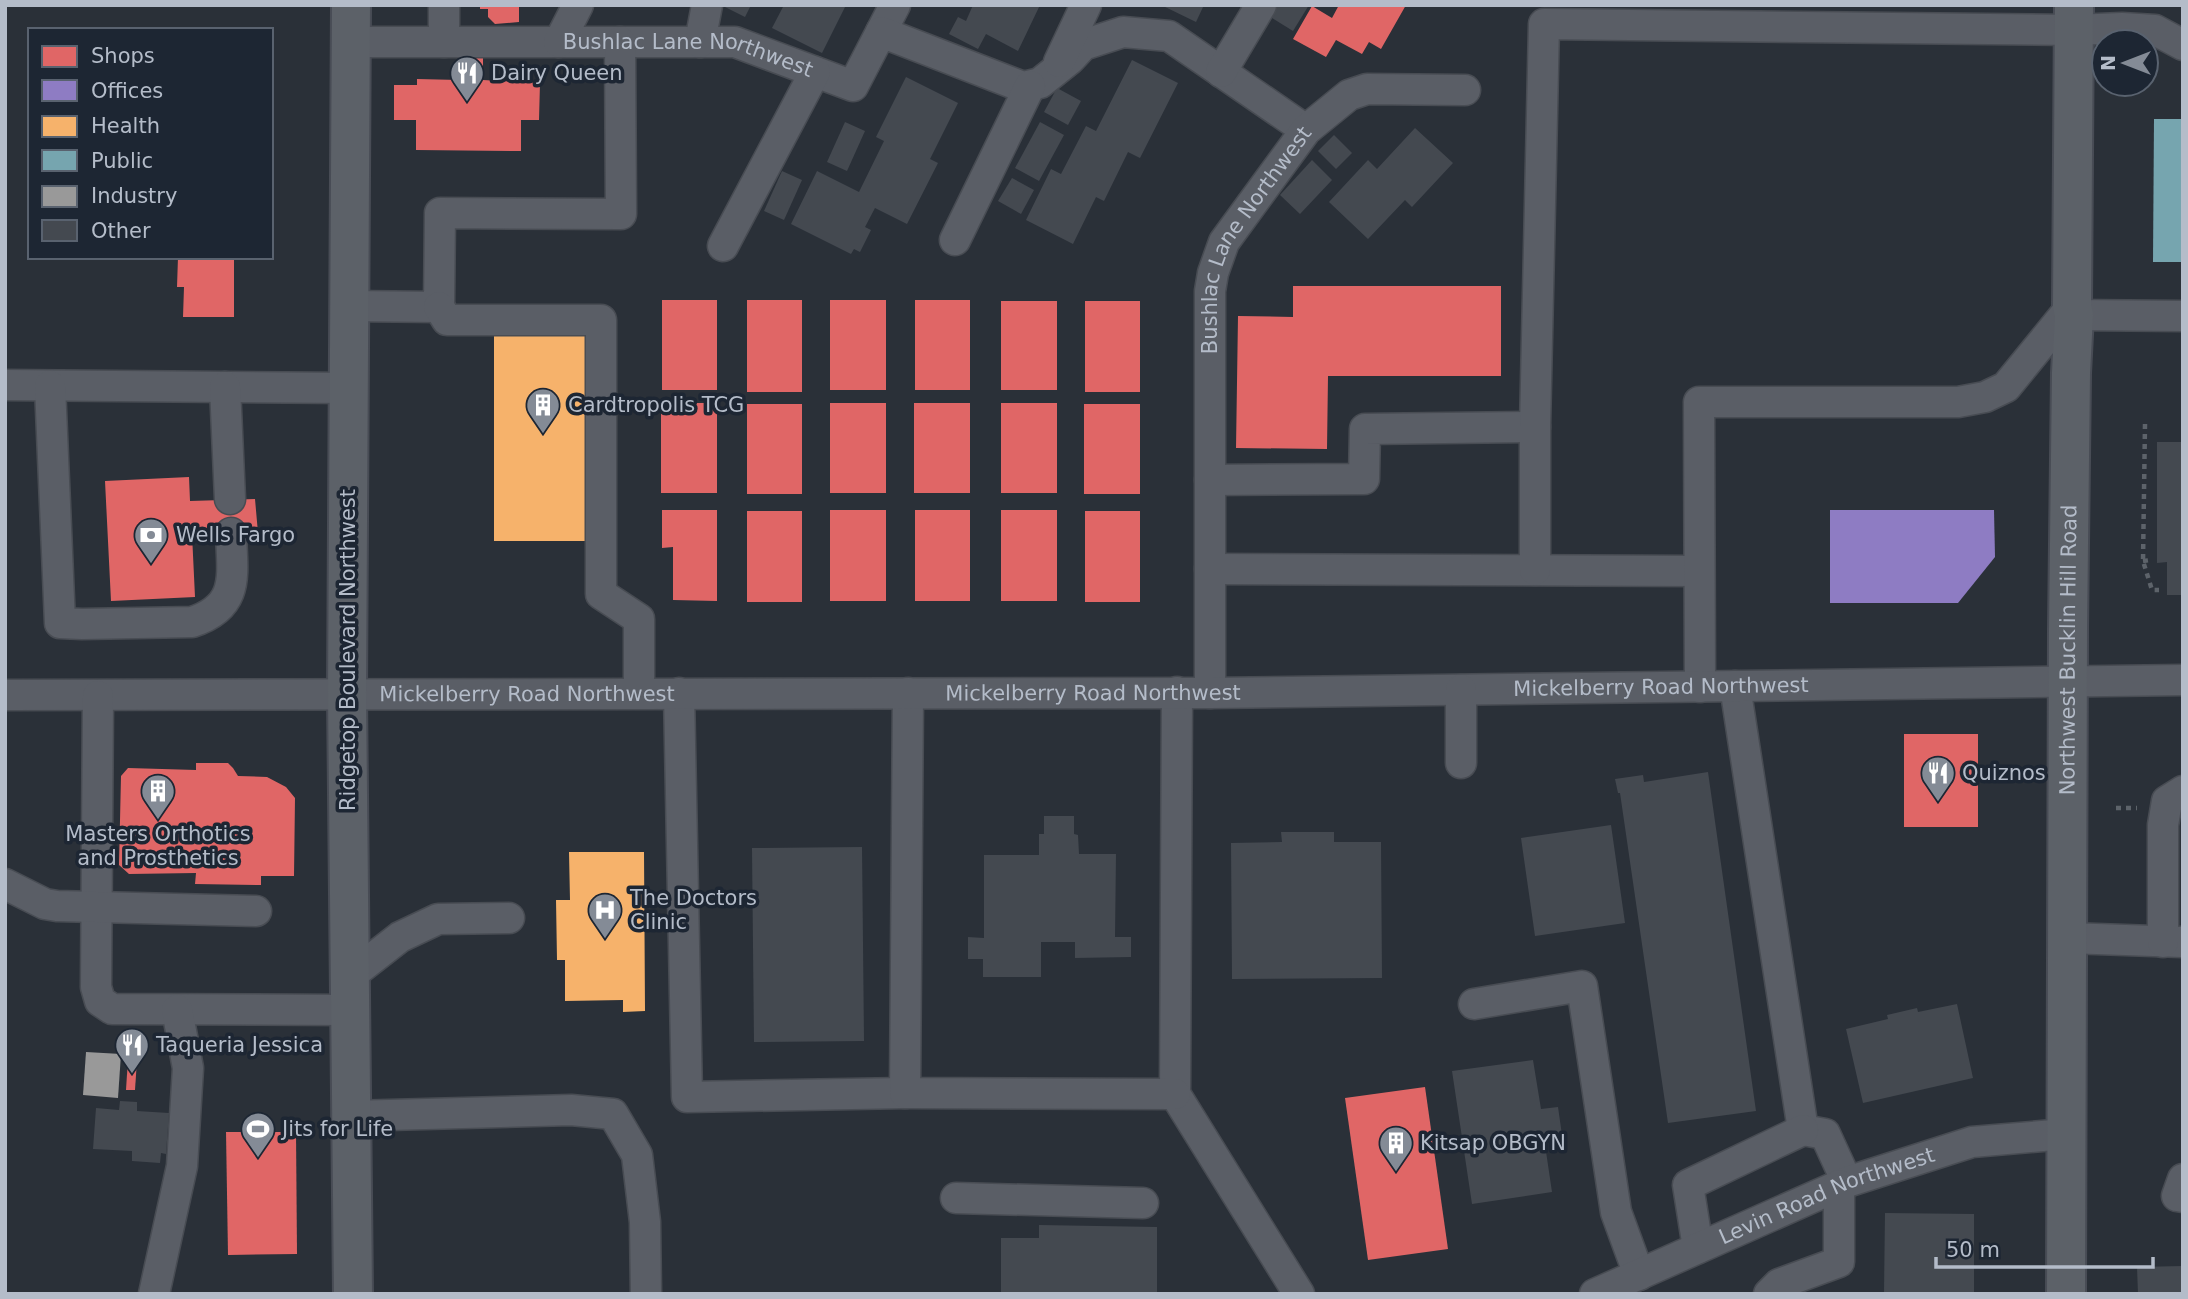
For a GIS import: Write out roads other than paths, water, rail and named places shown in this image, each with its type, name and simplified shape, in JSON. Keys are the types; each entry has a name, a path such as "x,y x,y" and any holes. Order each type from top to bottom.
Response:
{"main road":[{"name":"Northwest Bucklin Hill Road","path":"2066,1294 2074,18"},
{"name":"Ridgetop Boulevard Northwest","path":"352,23 347,694 353,1294"}],"street":[{"path":"444,5 444,42"},
{"path":"559,42 578,5"},
{"path":"699,42 707,5"},
{"path":"895,5 881,32 1023,87 1042,79"},
{"path":"955,240 1042,79 1086,5"},
{"path":"1221,72 1261,5"},
{"path":"1535,570 1535,427 1544,23 1955,16 2074,18 2122,28 2155,30 2183,45"},
{"name":"Bushlac Lane Northwest","path":"352,23 444,42 735,42 853,86 881,32"},
{"name":"Bushlac Lane Northwest","path":"1042,79 1083,45 1123,32 1169,36 1306,131 1224,242 1213,273 1210,291 1210,693"},
{"path":"620,42 621,214 440,213 439,307 447,320 601,320 601,594 639,619 639,693"},
{"path":"723,246 815,72"},
{"path":"1306,131 1349,95 1367,89 1465,90"},
{"path":"349,306 439,307"},
{"path":"1700,687 1699,402 1958,402 1985,397 2006,387 2073,311 2183,316"},
{"path":"5,385 349,388"},
{"path":"50,386 60,623 192,622 205,617 226,599 232,585 231,533"},
{"path":"225,387 230,499"},
{"path":"1210,480 1364,479 1365,429 1535,427"},
{"path":"1210,569 1699,571"},
{"name":"Mickelberry Road Northwest","path":"5,695 1210,693 2183,680"},
{"path":"1735,686 1803,1130"},
{"path":"1461,690 1461,764"},
{"path":"1177,692 1175,1094 1299,1294"},
{"path":"679,693 687,1097 905,1093 1175,1094"},
{"path":"905,1093 908,693"},
{"path":"98,696 96,987 100,1001 112,1009 177,1010 350,993 400,937 438,919 509,918"},
{"path":"2068,938 2173,942 2163,825 2167,801 2183,791"},
{"path":"5,884 51,905 256,911"},
{"path":"1474,1004 1582,986 1616,1212 1639,1275"},
{"path":"154,1294 182,1166 188,1068 177,1010"},
{"path":"351,1116 570,1110 613,1114 638,1154 645,1222 646,1294"},
{"path":"1698,1248 1688,1185 1803,1130 1825,1134 1843,1184 1839,1262 1779,1284 1769,1294"},
{"name":"Levin Road Northwest","path":"1595,1294 1843,1184 1972,1142 2066,1134"},
{"path":"2183,1179 2177,1196 2183,1197"},
{"path":"956,1198 1143,1203"}],"place":[{"name":"Dairy Queen","path":"467,103"},
{"name":"Cardtropolis TCG","path":"543,435"},
{"name":"Wells Fargo","path":"151,565"},
{"name":"Quiznos","path":"1938,803"},
{"name":"Masters Orthotics and Prosthetics","path":"158,821"},
{"name":"The Doctors Clinic","path":"605,940"},
{"name":"Taqueria Jessica","path":"132,1075"},
{"name":"Jits for Life","path":"258,1159"},
{"name":"Kitsap OBGYN","path":"1396,1173"}]}
